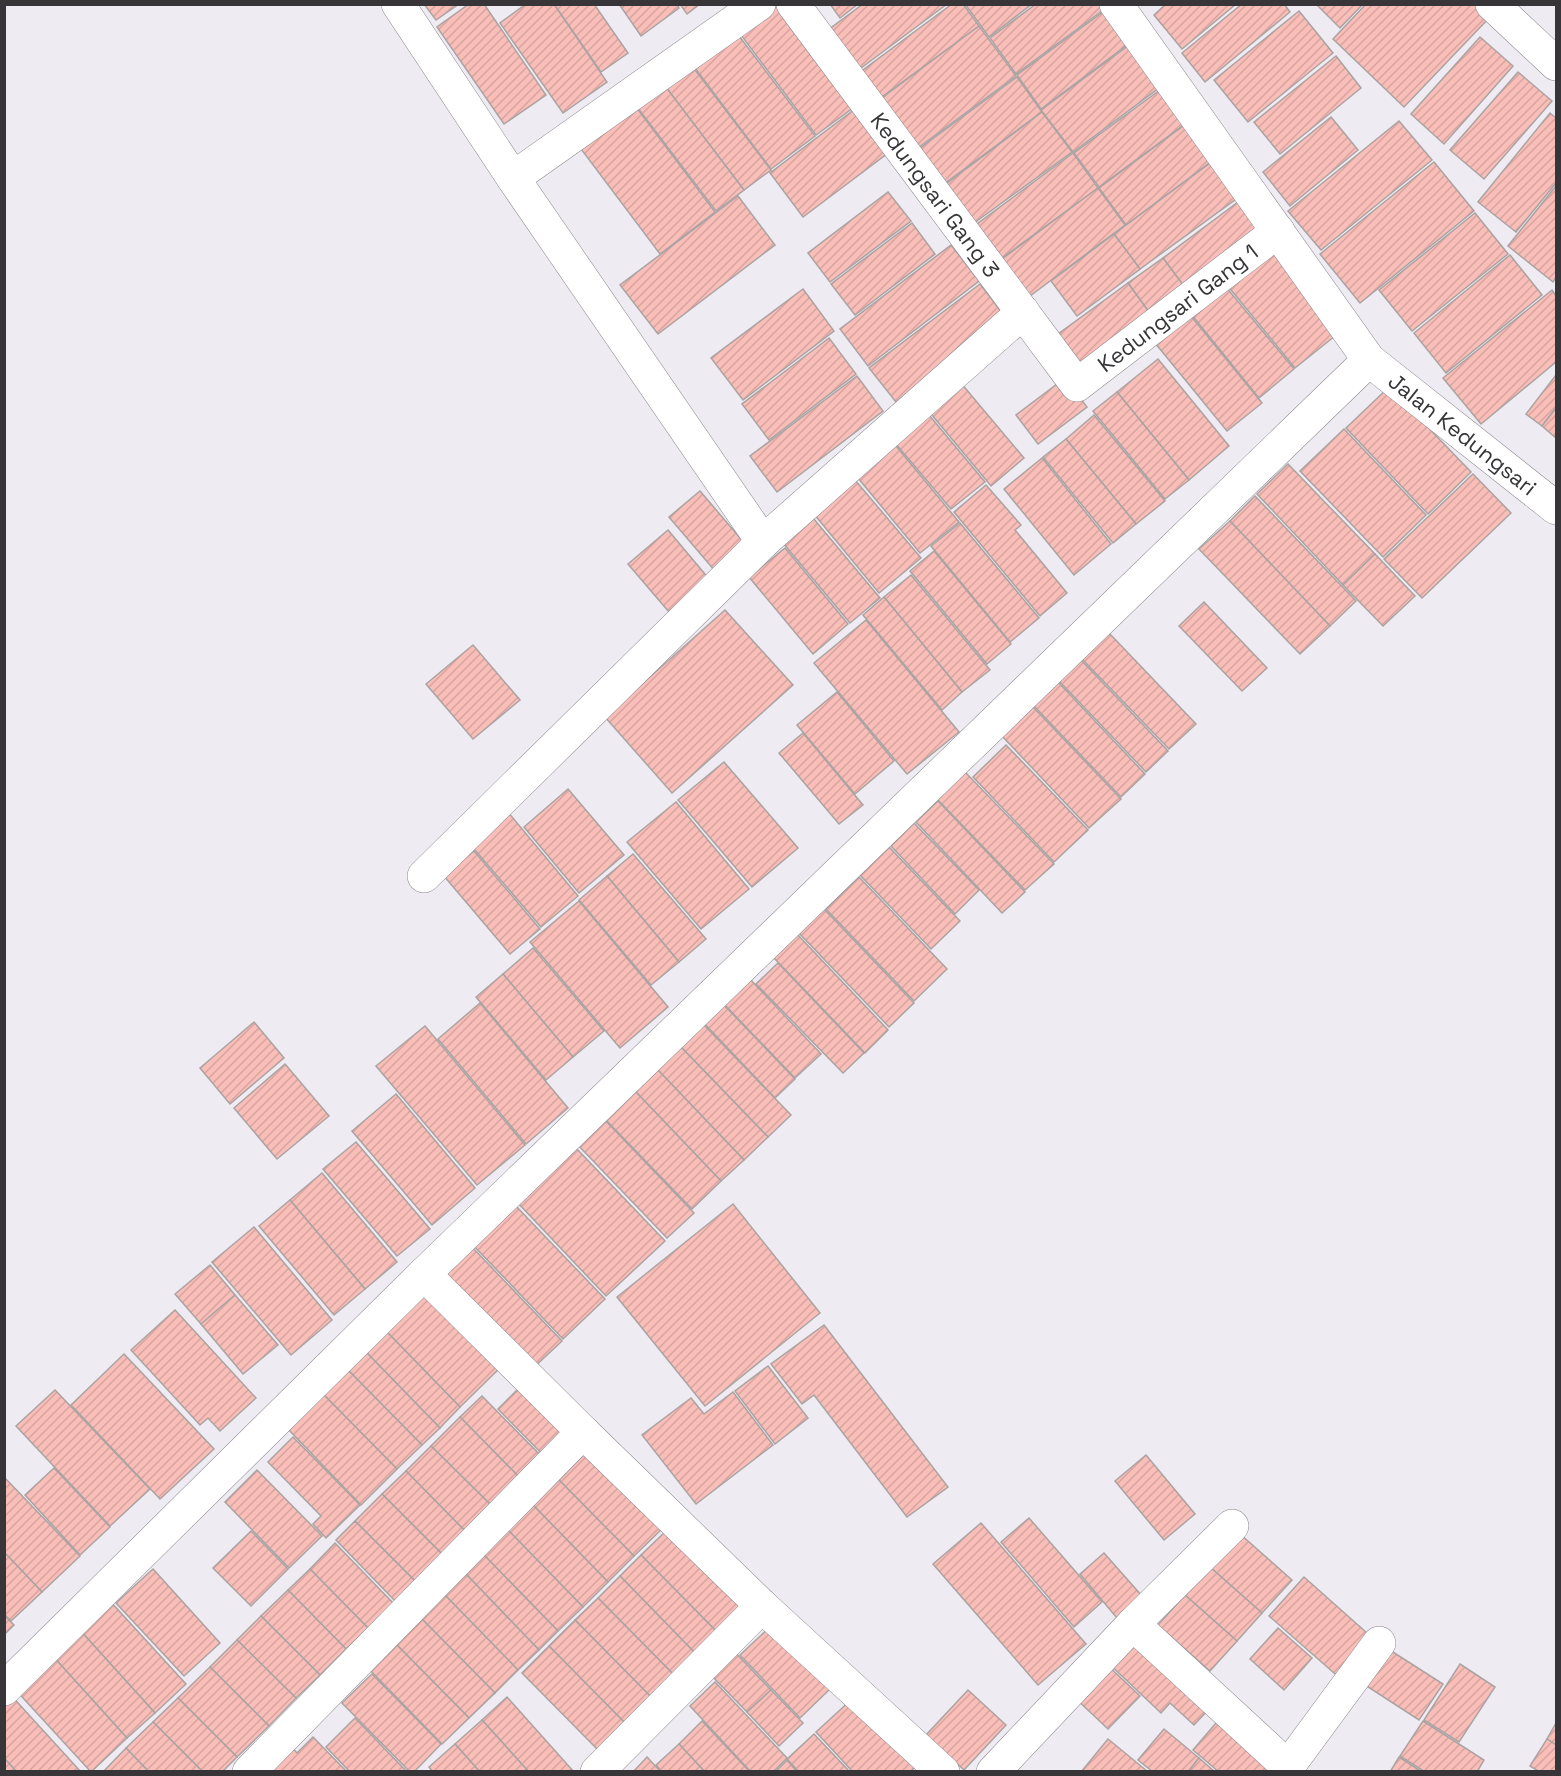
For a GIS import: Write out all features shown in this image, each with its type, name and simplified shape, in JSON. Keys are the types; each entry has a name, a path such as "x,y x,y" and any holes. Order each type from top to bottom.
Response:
{"street":[{"path":"398,4 513,178 763,542"},
{"path":"513,178 759,4"},
{"name":"Kedungsari Gang 3","path":"794,4 1077,385"},
{"name":"Jalan Kedungsari","path":"1116,4 1369,360 1557,508"},
{"path":"1492,4 1557,64"},
{"name":"Kedungsari Gang 1","path":"1077,385 1278,231"},
{"path":"424,876 763,542 1023,312"},
{"path":"4,1689 424,1274 1369,360"},
{"path":"424,1274 762,1606 943,1772"},
{"path":"249,1772 583,1432"},
{"path":"993,1772 1133,1624 1232,1526"},
{"path":"597,1772 762,1606"},
{"path":"1133,1624 1286,1769 1379,1643"}],"building":[{"path":"424,4 459,4 436,20"},
{"path":"469,4 484,4 546,95 504,124 437,27"},
{"path":"526,4 554,4 607,82 563,113 500,23"},
{"path":"554,4 594,4 628,53 601,72"},
{"path":"619,4 677,4 679,8 641,36"},
{"path":"680,4 700,4 687,14"},
{"path":"773,4 781,4 857,105 816,135 738,31"},
{"path":"830,4 858,4 840,18"},
{"path":"863,4 947,4 857,71 828,30"},
{"path":"952,4 963,4 979,26 879,99 859,73"},
{"path":"965,4 1032,4 989,37"},
{"path":"1036,4 1104,4 1106,8 1016,74 990,38"},
{"path":"1166,4 1236,4 1182,49 1154,15"},
{"path":"1242,4 1284,4 1290,12 1205,82 1182,53"},
{"path":"1316,4 1363,4 1340,28"},
{"path":"1366,4 1475,4 1489,18 1404,107 1333,39"},
{"path":"1107,9 1131,42 1041,109 1017,75"},
{"path":"1299,11 1333,53 1248,122 1214,80"},
{"path":"979,26 1016,76 915,150 879,100"},
{"path":"736,32 815,136 771,169 692,64"},
{"path":"1480,37 1513,66 1444,144 1411,114"},
{"path":"1132,43 1163,85 1073,152 1041,110"},
{"path":"1336,56 1361,88 1280,154 1254,122"},
{"path":"686,58 771,170 744,190 659,78"},
{"path":"1518,72 1552,101 1484,179 1450,150"},
{"path":"1017,77 1042,112 941,186 916,151"},
{"path":"659,78 744,190 716,211 631,99"},
{"path":"1164,87 1189,121 1099,187 1074,153"},
{"path":"633,103 715,212 660,254 578,145"},
{"path":"855,109 888,153 803,217 770,173"},
{"path":"1042,112 1072,152 970,226 942,187"},
{"path":"1550,113 1556,118 1556,183 1516,232 1478,202"},
{"path":"1331,117 1358,150 1290,206 1263,172"},
{"path":"1190,121 1216,158 1126,225 1099,188"},
{"path":"1399,121 1432,160 1321,250 1288,211"},
{"path":"1073,153 1098,188 1002,258 977,224"},
{"path":"1217,158 1243,194 1140,269 1114,234"},
{"path":"1434,162 1474,211 1360,303 1320,254"},
{"path":"1556,186 1556,277 1553,282 1508,246"},
{"path":"1098,188 1125,225 1030,296 1002,259"},
{"path":"888,192 911,221 830,282 808,253"},
{"path":"738,196 775,245 658,334 620,285"},
{"path":"1242,199 1269,235 1189,293 1163,258"},
{"path":"1475,213 1508,254 1412,331 1379,290"},
{"path":"912,223 935,254 855,315 831,284"},
{"path":"1114,234 1140,269 1077,316 1051,281"},
{"path":"1268,243 1340,332 1295,368 1223,280"},
{"path":"951,245 979,281 868,366 840,329"},
{"path":"1510,255 1542,295 1446,373 1414,333"},
{"path":"1163,258 1189,293 1154,319 1128,283"},
{"path":"1221,281 1294,369 1259,398 1187,309"},
{"path":"1128,283 1154,319 1080,374 1054,337"},
{"path":"980,284 1006,318 896,402 869,368"},
{"path":"803,289 834,331 743,400 711,358"},
{"path":"1552,290 1556,296 1556,362 1481,424 1443,378"},
{"path":"1186,310 1262,403 1227,431 1151,338"},
{"path":"829,338 856,374 769,440 742,404"},
{"path":"1158,359 1229,446 1189,480 1117,392"},
{"path":"1556,375 1556,408 1542,426 1526,414"},
{"path":"857,376 883,411 777,492 750,456"},
{"path":"955,376 1024,458 991,486 922,403"},
{"path":"1065,378 1087,407 1038,444 1016,415"},
{"path":"1389,387 1471,472 1428,514 1346,428"},
{"path":"1117,392 1189,480 1165,499 1093,411"},
{"path":"1556,408 1556,438 1542,426"},
{"path":"924,409 985,482 951,509 890,437"},
{"path":"1094,415 1165,501 1136,524 1066,439"},
{"path":"1344,429 1426,515 1383,557 1300,471"},
{"path":"1066,439 1136,524 1113,543 1043,457"},
{"path":"896,446 959,522 920,553 858,478"},
{"path":"1042,458 1111,544 1074,575 1004,489"},
{"path":"1288,464 1375,554 1343,585 1257,494"},
{"path":"1473,474 1511,513 1422,598 1384,559"},
{"path":"855,480 921,558 879,593 814,514"},
{"path":"986,485 1021,525 1015,530 1067,593 1040,616 954,512"},
{"path":"700,491 746,545 715,571 669,517"},
{"path":"1255,496 1356,601 1330,626 1230,521"},
{"path":"813,518 880,598 850,623 783,543"},
{"path":"1230,521 1330,626 1300,654 1199,549"},
{"path":"960,523 1039,618 1010,642 931,546"},
{"path":"668,530 709,579 669,612 628,564"},
{"path":"785,548 848,624 813,654 749,577"},
{"path":"934,551 1011,644 987,664 910,571"},
{"path":"1375,554 1415,596 1383,626 1343,585"},
{"path":"911,575 990,670 962,692 884,597"},
{"path":"884,597 962,692 942,710 863,615"},
{"path":"1204,602 1267,668 1242,691 1179,626"},
{"path":"725,610 793,685 672,793 605,717"},
{"path":"866,620 959,732 907,774 814,663"},
{"path":"1109,633 1196,724 1169,749 1082,659"},
{"path":"473,645 520,700 473,739 426,684"},
{"path":"1081,660 1168,751 1146,772 1059,681"},
{"path":"1058,682 1145,774 1121,797 1033,705"},
{"path":"837,692 894,761 855,794 797,725"},
{"path":"1033,707 1121,799 1089,828 1002,736"},
{"path":"803,733 863,805 839,824 779,753"},
{"path":"1006,745 1088,830 1054,862 973,777"},
{"path":"724,762 798,848 752,887 678,800"},
{"path":"965,772 1054,864 1025,890 937,799"},
{"path":"568,789 624,855 579,893 524,827"},
{"path":"938,801 1025,892 1002,913 916,822"},
{"path":"676,802 749,889 701,929 627,842"},
{"path":"507,811 578,896 541,927 469,843"},
{"path":"914,823 979,890 955,914 891,846"},
{"path":"889,847 960,921 931,949 860,875"},
{"path":"474,851 540,929 510,954 444,876"},
{"path":"633,854 706,939 679,962 607,876"},
{"path":"607,876 679,962 651,985 579,900"},
{"path":"859,877 947,969 914,1001 826,909"},
{"path":"579,901 668,1007 620,1048 530,942"},
{"path":"824,909 914,1003 889,1027 799,933"},
{"path":"797,934 888,1030 865,1053 773,957"},
{"path":"533,948 604,1031 573,1057 503,974"},
{"path":"778,963 864,1053 843,1073 756,984"},
{"path":"503,974 573,1057 546,1080 476,997"},
{"path":"748,977 821,1054 795,1078 722,1002"},
{"path":"480,1003 568,1108 526,1144 438,1039"},
{"path":"722,1003 795,1079 775,1098 702,1021"},
{"path":"254,1022 284,1058 230,1104 200,1068"},
{"path":"704,1025 791,1115 768,1137 681,1047"},
{"path":"425,1026 525,1145 477,1185 376,1066"},
{"path":"681,1047 768,1137 744,1160 657,1069"},
{"path":"285,1064 329,1116 277,1159 234,1108"},
{"path":"657,1069 744,1160 721,1181 635,1091"},
{"path":"635,1091 721,1181 692,1209 605,1119"},
{"path":"396,1094 475,1188 432,1225 352,1131"},
{"path":"602,1117 694,1213 667,1238 576,1143"},
{"path":"356,1142 430,1229 397,1256 323,1169"},
{"path":"575,1147 665,1241 606,1296 517,1202"},
{"path":"322,1173 397,1262 365,1289 290,1200"},
{"path":"290,1200 365,1289 334,1315 259,1226"},
{"path":"514,1204 605,1299 563,1339 472,1244"},
{"path":"733,1204 820,1313 705,1406 617,1297"},
{"path":"254,1227 332,1320 291,1355 212,1262"},
{"path":"471,1246 562,1341 530,1371 439,1277"},
{"path":"210,1265 235,1295 201,1324 175,1294"},
{"path":"431,1290 503,1365 460,1407 387,1332"},
{"path":"235,1295 278,1345 243,1374 201,1324"},
{"path":"175,1310 256,1398 220,1431 208,1418 200,1425 131,1350"},
{"path":"824,1325 948,1487 907,1517 814,1395 802,1404 771,1364"},
{"path":"387,1332 460,1407 440,1428 366,1352"},
{"path":"366,1352 440,1428 422,1445 348,1370"},
{"path":"124,1354 214,1449 160,1499 71,1405"},
{"path":"768,1366 808,1418 775,1444 735,1391"},
{"path":"348,1370 422,1445 397,1469 324,1395"},
{"path":"525,1382 573,1431 546,1458 498,1409"},
{"path":"55,1390 150,1489 110,1526 16,1426"},
{"path":"733,1392 773,1445 696,1504 642,1435 691,1398 704,1414"},
{"path":"324,1395 397,1469 361,1505 288,1429"},
{"path":"482,1396 544,1459 522,1480 460,1417"},
{"path":"460,1417 522,1480 494,1508 431,1446"},
{"path":"293,1437 360,1505 326,1538 313,1524 321,1516 268,1462"},
{"path":"431,1446 494,1508 468,1534 406,1471"},
{"path":"588,1450 664,1527 634,1556 559,1480"},
{"path":"1146,1455 1195,1514 1164,1540 1115,1481"},
{"path":"54,1468 110,1527 80,1555 25,1495"},
{"path":"257,1470 322,1536 289,1568 225,1502"},
{"path":"406,1471 468,1534 445,1557 382,1494"},
{"path":"4,1477 80,1556 42,1592 4,1552"},
{"path":"559,1480 634,1556 608,1582 533,1505"},
{"path":"382,1494 445,1557 417,1583 355,1521"},
{"path":"533,1505 608,1582 583,1607 508,1530"},
{"path":"1029,1518 1102,1602 1074,1627 1001,1542"},
{"path":"355,1521 417,1583 397,1603 336,1540"},
{"path":"981,1523 1086,1644 1038,1685 933,1564"},
{"path":"508,1530 583,1607 558,1631 483,1554"},
{"path":"667,1530 743,1608 718,1633 641,1555"},
{"path":"251,1531 288,1569 251,1606 213,1568"},
{"path":"1240,1534 1292,1580 1262,1613 1210,1567"},
{"path":"335,1543 393,1603 368,1628 310,1569"},
{"path":"4,1552 42,1592 11,1621 4,1614"},
{"path":"1104,1553 1142,1596 1117,1618 1080,1574"},
{"path":"483,1554 558,1631 539,1650 464,1572"},
{"path":"641,1555 718,1633 696,1654 620,1576"},
{"path":"1210,1567 1262,1613 1237,1641 1185,1595"},
{"path":"153,1569 220,1643 184,1676 116,1603"},
{"path":"310,1569 368,1628 346,1649 288,1590"},
{"path":"464,1572 539,1650 518,1670 443,1593"},
{"path":"620,1576 696,1654 675,1676 598,1598"},
{"path":"1304,1577 1376,1641 1342,1680 1269,1616"},
{"path":"288,1590 346,1649 320,1675 261,1616"},
{"path":"443,1593 518,1670 495,1693 419,1616"},
{"path":"1185,1595 1237,1641 1210,1671 1158,1625"},
{"path":"598,1598 675,1676 652,1698 575,1620"},
{"path":"109,1600 186,1684 155,1713 78,1628"},
{"path":"4,1615 14,1625 4,1635"},
{"path":"261,1616 320,1675 296,1698 237,1640"},
{"path":"419,1616 495,1693 469,1718 393,1641"},
{"path":"575,1620 652,1698 625,1723 549,1646"},
{"path":"771,1626 831,1688 800,1718 740,1655"},
{"path":"78,1628 155,1713 127,1738 50,1653"},
{"path":"1278,1628 1312,1658 1284,1690 1250,1659"},
{"path":"1130,1633 1210,1708 1194,1725 1170,1703 1161,1713 1105,1660"},
{"path":"237,1640 296,1698 269,1726 210,1667"},
{"path":"393,1641 469,1718 442,1744 367,1667"},
{"path":"549,1646 625,1723 598,1750 522,1673"},
{"path":"1385,1647 1443,1684 1419,1720 1362,1683"},
{"path":"731,1648 771,1690 747,1712 707,1671"},
{"path":"50,1653 127,1738 91,1772 13,1687"},
{"path":"1104,1662 1140,1696 1108,1729 1073,1696"},
{"path":"1460,1664 1495,1687 1459,1742 1424,1720"},
{"path":"210,1667 269,1726 237,1757 178,1698"},
{"path":"372,1674 441,1744 414,1772 410,1772 342,1703"},
{"path":"715,1682 787,1758 773,1772 751,1772 690,1706"},
{"path":"771,1690 803,1723 779,1746 747,1712"},
{"path":"968,1690 1006,1725 964,1770 926,1735"},
{"path":"8,1692 81,1772 17,1772 4,1758 4,1695"},
{"path":"507,1697 574,1772 529,1772 482,1720"},
{"path":"178,1698 237,1757 222,1772 203,1772 153,1722"},
{"path":"852,1699 915,1767 910,1772 853,1772 816,1732"},
{"path":"355,1718 407,1772 350,1772 326,1747"},
{"path":"482,1720 529,1772 480,1772 455,1744"},
{"path":"702,1721 750,1772 705,1772 679,1744"},
{"path":"1423,1721 1484,1760 1477,1772 1425,1772 1400,1756"},
{"path":"153,1722 203,1772 149,1772 126,1748"},
{"path":"1216,1723 1275,1771 1219,1772 1193,1750"},
{"path":"1556,1723 1556,1745 1547,1739"},
{"path":"1164,1729 1199,1758 1188,1772 1153,1772 1138,1760"},
{"path":"814,1734 850,1772 799,1772 787,1759"},
{"path":"313,1737 347,1772 265,1772 289,1744 297,1753"},
{"path":"1108,1739 1147,1771 1147,1772 1081,1772"},
{"path":"1547,1739 1556,1745 1556,1772 1540,1772 1530,1766"},
{"path":"455,1744 480,1772 433,1772 429,1767"},
{"path":"679,1744 705,1772 662,1772 656,1765"},
{"path":"126,1748 149,1772 103,1772"},
{"path":"647,1757 661,1772 633,1772"},
{"path":"1399,1757 1422,1772 1390,1772"},
{"path":"4,1758 17,1772 4,1772"},
{"path":"1199,1758 1215,1772 1188,1772"},
{"path":"787,1760 797,1772 775,1772"}]}
